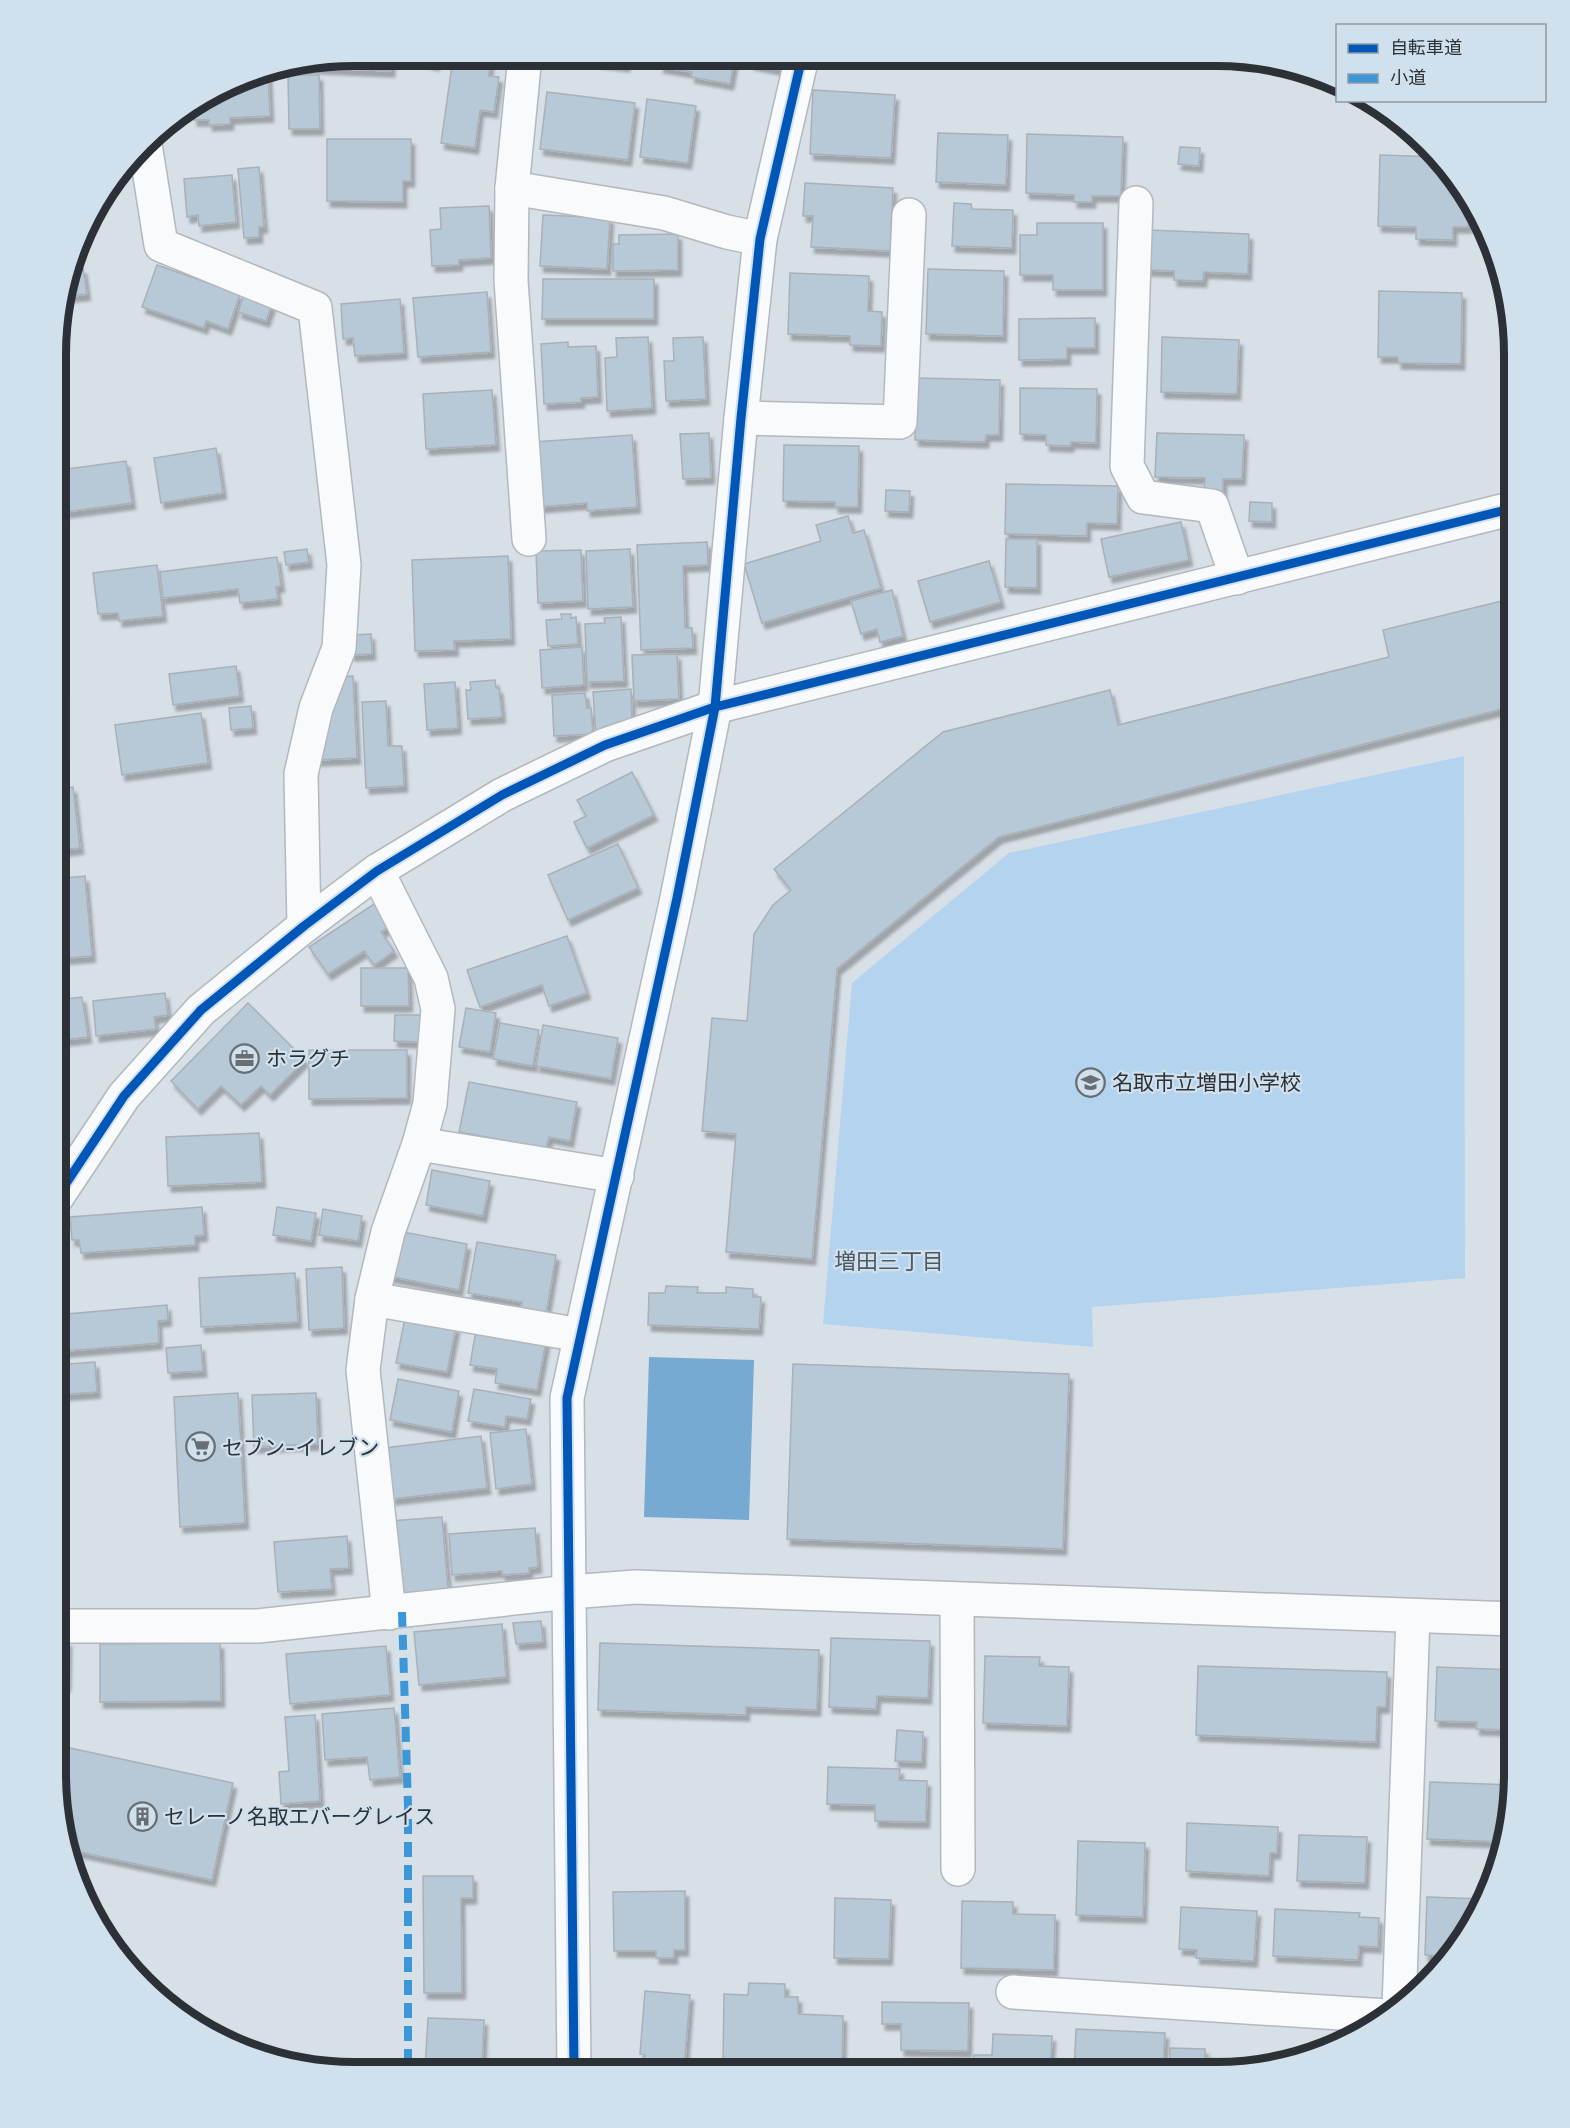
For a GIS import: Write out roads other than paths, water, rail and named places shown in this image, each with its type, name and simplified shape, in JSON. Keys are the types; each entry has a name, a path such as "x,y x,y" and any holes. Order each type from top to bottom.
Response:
{"street":[{"path":"523,66 512,188 512,280 530,539"},
{"path":"574,2062 567,1398 677,898 715,707 760,239 800,66"},
{"path":"147,154 161,245 315,308 344,565 339,648 316,708 301,774 304,926"},
{"path":"512,188 664,213 727,232 760,239"},
{"path":"1136,203 1127,466 1143,497 1212,506 1237,578"},
{"path":"741,418 900,422 909,215"},
{"path":"66,1183 124,1096 201,1010 304,926 377,871 502,795 605,745 715,707 1504,511"},
{"path":"377,871 431,978 438,1010 430,1104 419,1144 388,1232 372,1299 363,1370 389,1613"},
{"path":"419,1144 617,1176"},
{"path":"372,1299 580,1335"},
{"path":"66,1626 258,1626 635,1587 1504,1618"},
{"path":"957,1600 958,1869"},
{"path":"1399,1996 1413,1616"},
{"path":"1013,1992 1374,2015"}],"place":[{"name":"ホラグチ","path":"245,1058"},
{"name":"名取市立増田小学校","path":"1091,1082"},
{"name":"セブン-イレブン","path":"201,1447"},
{"name":"セレーノ名取エバーグレイス","path":"143,1816"}],"district":[{"name":"増田三丁目","path":"889,1261"}]}
